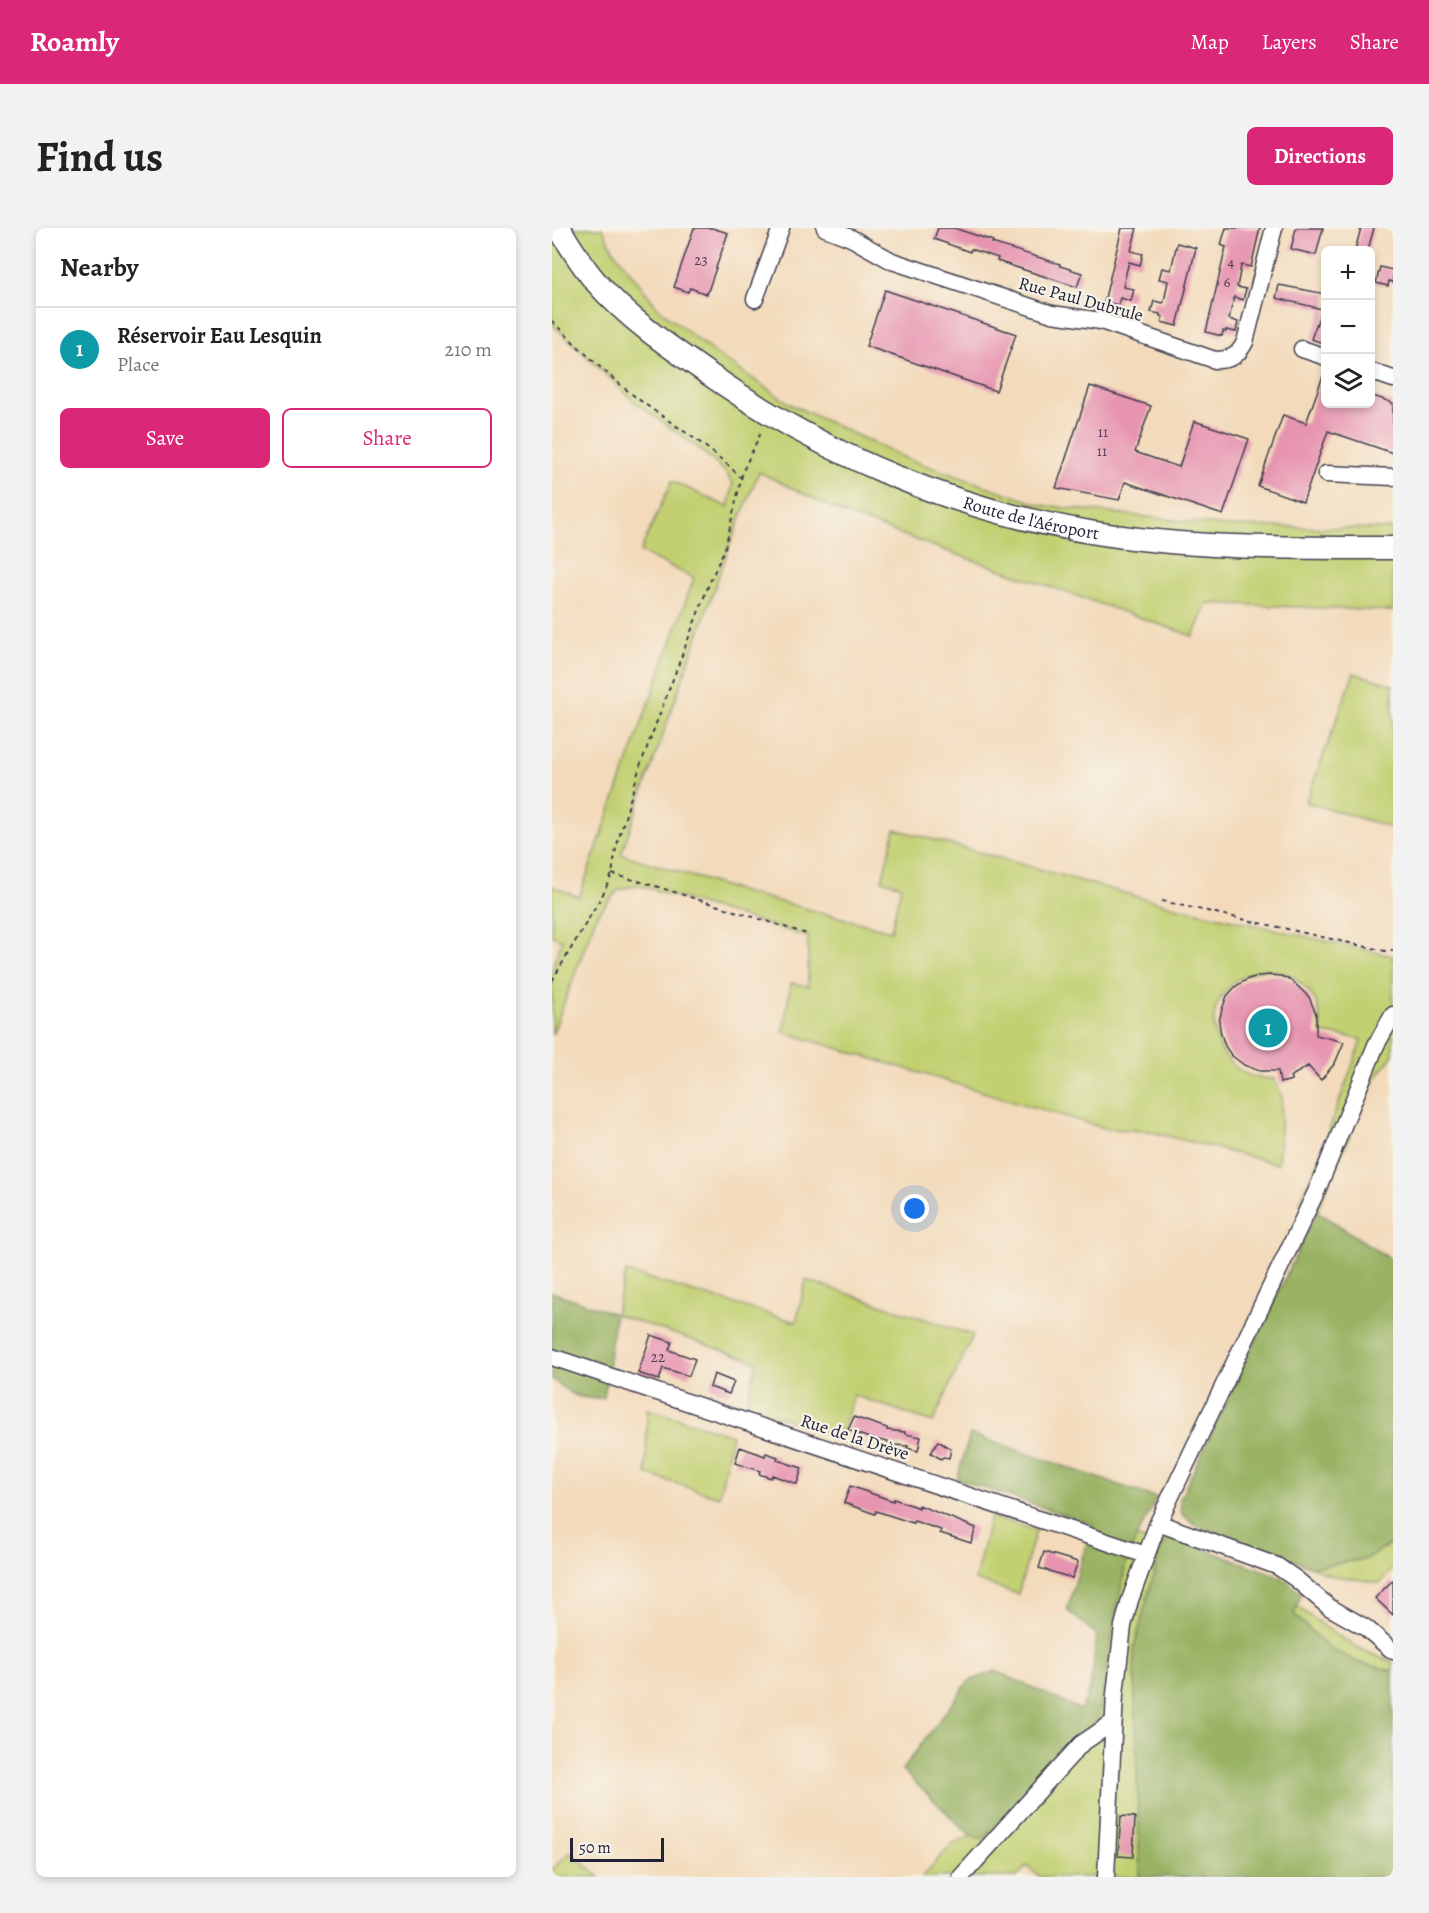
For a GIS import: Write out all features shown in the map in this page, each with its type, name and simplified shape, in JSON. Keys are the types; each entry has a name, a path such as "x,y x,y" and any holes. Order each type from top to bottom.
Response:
{"main road":[{"name":"Route de l'Aéroport","path":"559,228 595,281 614,301 659,339 770,413 834,449 916,484 995,511 1044,523 1145,540 1233,547 1393,548"},
{"name":"Route de l'Aéroport","path":"577,228 622,294 647,321 700,368"}],"street":[{"path":"755,299 781,228"},
{"name":"Rue Paul Dubrule","path":"825,228 851,238 892,261 1052,314 1101,321 1215,360 1227,360 1236,356 1245,342 1274,228"},
{"path":"1302,349 1321,355"},
{"path":"1375,372 1393,379"},
{"path":"1326,474 1393,477"},
{"path":"1106,1877 1112,1723 1123,1626 1146,1555 1158,1523 1313,1199 1355,1100 1385,1044 1393,1015"},
{"name":"Rue de la Drève","path":"552,1357 1146,1555"},
{"path":"1158,1523 1277,1566 1329,1607 1366,1628 1393,1651"},
{"path":"961,1877 1081,1744 1112,1723"}],"path":[{"path":"552,321 582,351 634,395 726,462 742,479"},
{"path":"552,981 603,894 612,874 616,848 640,766 709,584 725,548 743,471 770,413"},
{"path":"612,874 807,934"},
{"path":"1162,901 1393,951"}],"green space":[{"path":"552,228 602,228 614,251 658,308 712,351 790,404 907,459 1041,505 1227,526 1393,529 1393,611 1207,603 1193,636 845,514 759,472 730,544 621,854 743,892 891,931 901,886 882,880 895,829 1175,907 1393,956 1393,1055 1373,1082 1317,1211 1299,1203 1314,1171 1362,1039 1321,1033 1319,1010 1310,992 1298,981 1274,970 1250,973 1230,986 1216,1008 1214,1025 1222,1051 1233,1065 1247,1074 1274,1079 1282,1097 1278,1164 1148,1131 1107,1129 783,1032 791,983 808,986 808,937 638,885 618,890 597,915 552,1035 552,970 562,940 552,936 552,886 579,897 694,578 640,552 672,481 728,507 733,484 725,472 701,450 636,403 552,324"},
{"path":"1354,673 1393,685 1393,828 1306,802"},
{"path":"1317,1211 1393,1261 1393,1542 1366,1559 1312,1567 1197,1526 1182,1514 1180,1499"},
{"path":"626,1272 796,1322 806,1280 973,1335 933,1422 853,1395 841,1438 746,1405 757,1362 615,1314"},
{"path":"552,1292 615,1314 604,1398 575,1395 552,1379"},
{"path":"647,1409 732,1435 719,1497 646,1474"},
{"path":"970,1434 1157,1498 1126,1563 1099,1718 982,1840 971,1836 902,1770 969,1681 996,1671 1081,1710 1090,1689 1097,1635 1067,1610 1092,1524 957,1479"},
{"path":"990,1517 1036,1530 1018,1594 975,1580"},
{"path":"1136,1538 1162,1543 1134,1648 1140,1877 1041,1877 1026,1866 1017,1877 922,1877 951,1845 971,1836 982,1840 1099,1718 1126,1563"},
{"path":"1173,1538 1279,1576 1302,1593 1294,1614 1326,1646 1356,1662 1393,1671 1393,1877 1140,1877 1134,1648 1162,1543"},
{"path":"1393,1542 1393,1568 1380,1583 1329,1575 1312,1567 1366,1559"},
{"path":"1297,1606 1342,1638 1367,1652 1393,1662 1393,1671 1356,1662 1326,1646 1294,1614"},
{"path":"570,1852 600,1877 552,1877 552,1870"}],"building":[{"path":"694,228 712,228 728,233 707,294 690,288 688,292 674,287"},
{"path":"938,228 954,228 1082,273 1077,287 997,261 998,258 971,249 970,252 934,239"},
{"path":"1122,228 1137,228 1131,251 1143,254 1140,265 1129,262 1126,273 1123,287 1134,289 1131,301 1120,298 1118,305 1104,302"},
{"path":"1226,228 1260,228 1251,267 1241,266 1237,287 1246,289 1243,300 1234,297 1229,319 1238,322 1236,332 1226,330 1226,332 1223,331 1222,336 1206,332 1226,247 1221,245"},
{"path":"1296,228 1323,228 1316,255 1291,249"},
{"path":"1361,228 1374,228 1369,246 1356,246"},
{"path":"1177,243 1196,248 1177,326 1161,322 1163,317 1160,314 1151,312 1154,301 1164,302 1168,281 1159,279 1162,268 1171,270"},
{"path":"1380,267 1393,270 1393,282 1389,281 1388,286 1376,283"},
{"path":"1279,285 1321,293 1321,309 1276,298"},
{"path":"885,290 1016,334 996,391 866,346"},
{"path":"1321,312 1321,342 1311,339"},
{"path":"1321,381 1321,408 1375,408 1375,396 1393,403 1393,453 1328,431 1303,502 1258,486 1283,415 1306,423"},
{"path":"1090,386 1151,406 1135,452 1179,467 1194,421 1249,439 1223,515 1125,482 1119,500 1056,488"},
{"path":"1270,975 1281,976 1292,981 1309,997 1316,1014 1316,1035 1344,1042 1335,1063 1321,1080 1308,1066 1290,1077 1292,1080 1280,1083 1278,1071 1260,1071 1244,1065 1231,1055 1225,1046 1219,1022 1227,996 1236,986 1248,979"},
{"path":"651,1335 672,1342 669,1350 695,1359 689,1376 663,1368 659,1380 638,1373"},
{"path":"714,1374 734,1382 729,1394 710,1387"},
{"path":"854,1417 887,1428 887,1430 921,1437 918,1451 907,1448 908,1446 893,1445 893,1443 869,1438 848,1430"},
{"path":"938,1441 951,1449 949,1458 941,1459 931,1453"},
{"path":"740,1447 765,1456 766,1453 778,1457 777,1460 802,1468 797,1484 772,1475 771,1478 759,1474 760,1471 735,1463"},
{"path":"850,1486 893,1501 894,1499 919,1508 919,1505 976,1528 971,1543 940,1533 941,1530 914,1521 913,1523 876,1511 875,1514 844,1503"},
{"path":"1044,1552 1078,1562 1072,1578 1039,1568"},
{"path":"1393,1580 1393,1615 1375,1598"},
{"path":"1121,1816 1135,1817 1133,1857 1118,1856"}],"place":[{"name":"Réservoir Eau Lesquin","path":"1268,1028"}]}
